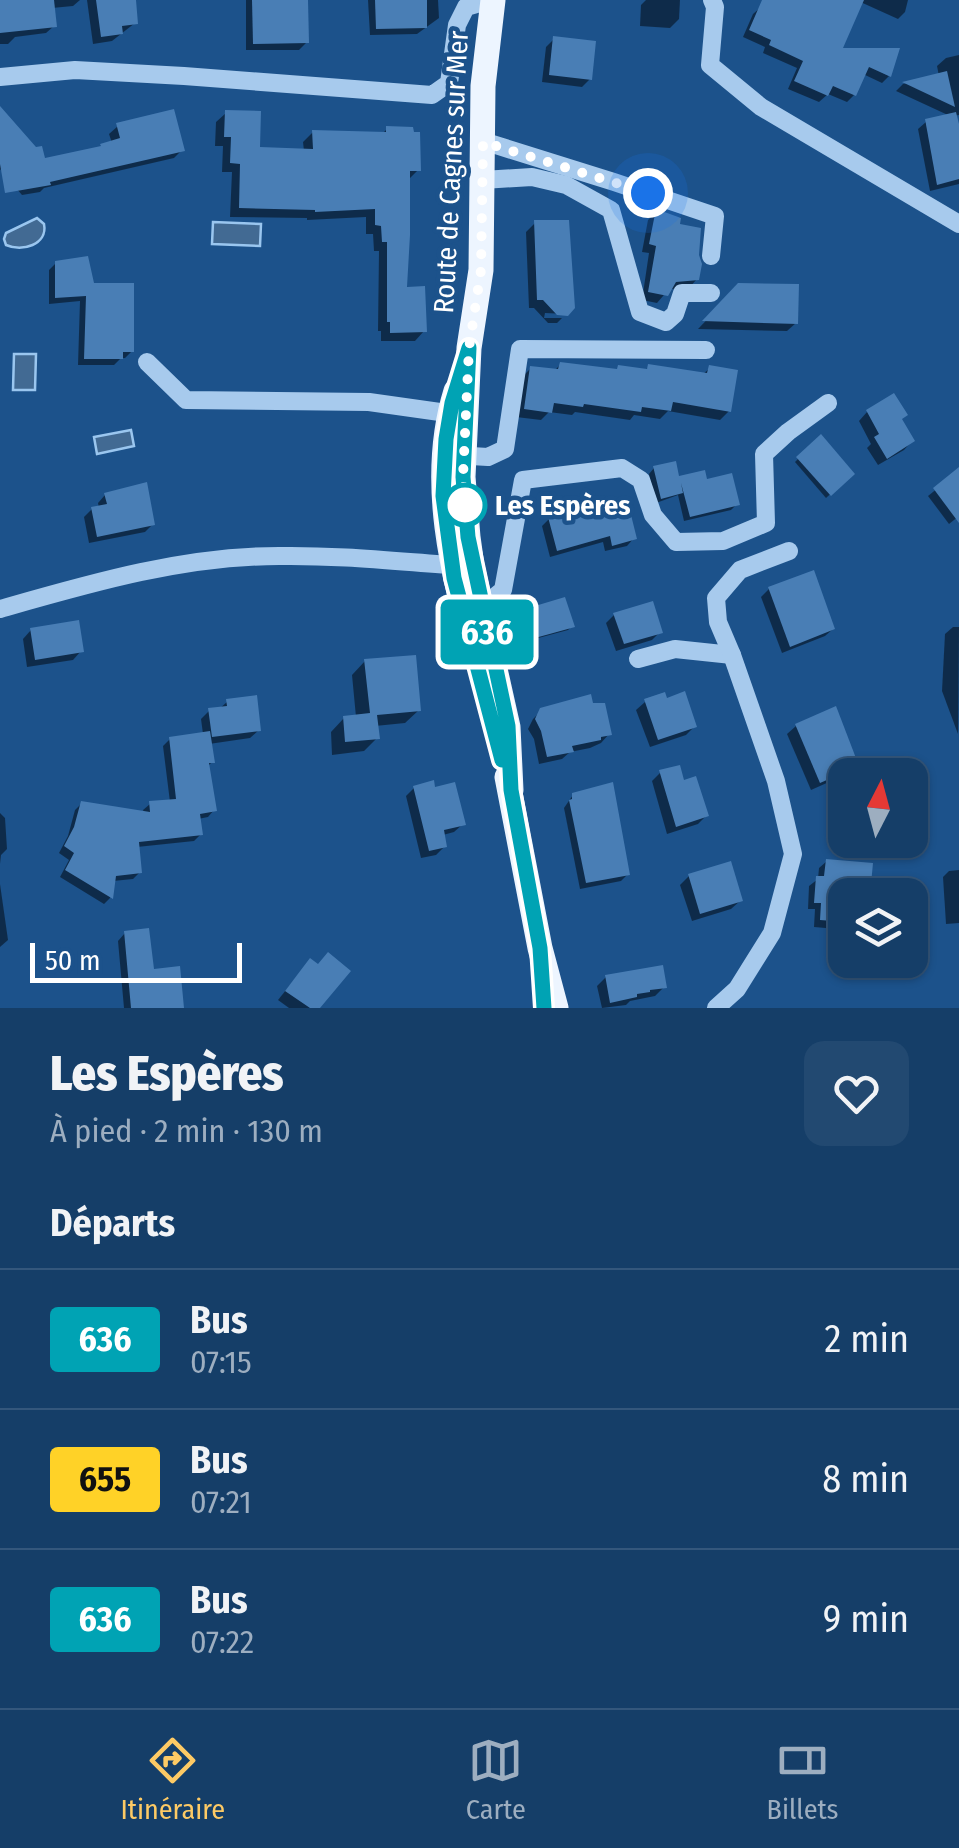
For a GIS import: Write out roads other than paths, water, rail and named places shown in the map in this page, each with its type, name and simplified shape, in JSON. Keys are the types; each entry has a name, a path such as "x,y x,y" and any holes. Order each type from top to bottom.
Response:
{"main road":[{"name":"Route de Cagnes sur Mer","path":"491,0 484,86 481,270 455,455 465,507 462,566 493,731 511,790 540,948"},
{"path":"540,948 544,1008"},
{"path":"540,948 556,1008"}],"street":[{"path":"0,77 75,70 432,96 449,83 457,26 466,6 491,0"},
{"path":"712,0 715,7 710,65 762,108 959,224"},
{"path":"483,142 715,216 710,256"},
{"path":"483,180 532,177 566,185 610,210 640,312 666,322 675,314 682,293 711,293"},
{"path":"455,455 488,457 504,449 520,349 706,350"},
{"path":"148,362 186,400 369,402 458,414"},
{"path":"472,609 504,590 523,480 622,468 641,480 654,515 676,542 723,541 766,524 764,454 828,403"},
{"path":"716,1008 737,988 772,933 793,854 776,781 718,622 716,598 740,570 788,551"},
{"path":"0,609 101,580 187,563 278,556 462,566"},
{"path":"638,659 675,649 732,655"}],"water":[{"path":"37,218 44,224 38,242 26,247 6,245 6,233"},
{"path":"213,222 261,224 260,246 212,244"},
{"path":"14,354 36,354 35,390 13,390"},
{"path":"131,430 134,446 97,454 94,437"}],"place":[{"name":"Les Espères","path":"465,505"}]}
